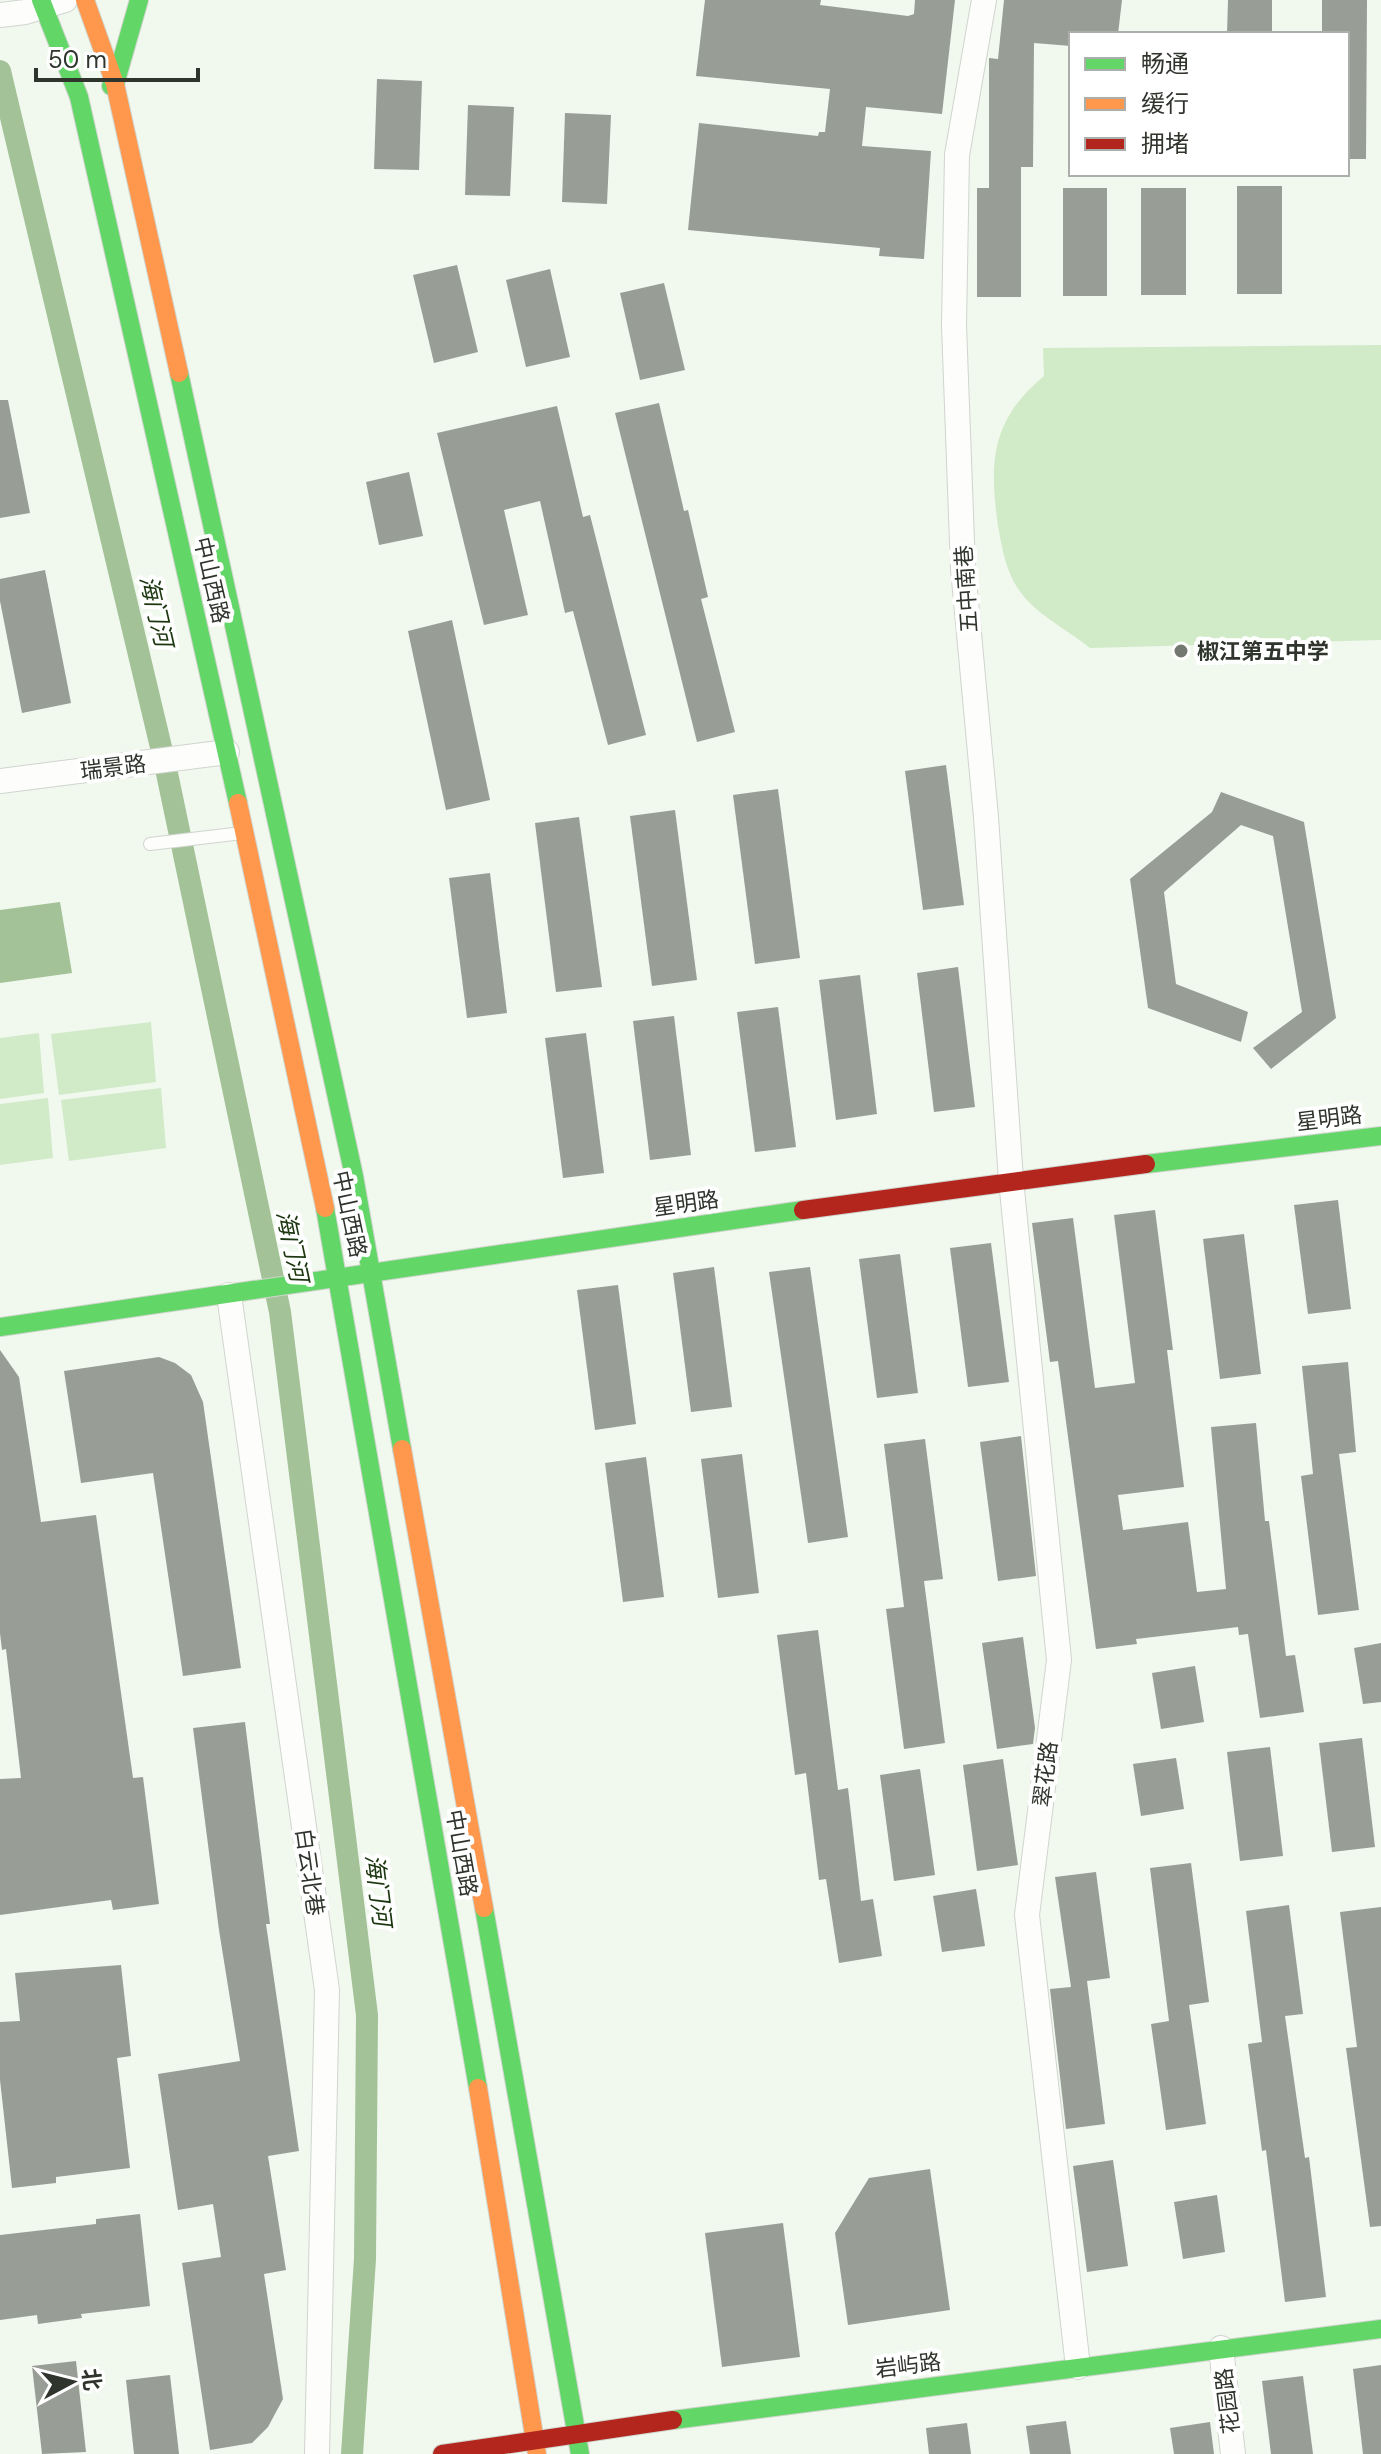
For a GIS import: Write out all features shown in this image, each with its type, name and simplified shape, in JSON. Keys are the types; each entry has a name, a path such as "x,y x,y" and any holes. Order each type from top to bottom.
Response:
{"main road":[{"name":"中山西路","path":"85,0 115,84 354,1176 580,2454"},
{"path":"79,97 115,84 139,0"},
{"name":"中山西路","path":"44,5 79,97 227,752 331,1281 501,2221 536,2448"},
{"name":"星明路","path":"0,1327 1011,1180 1381,1136"},
{"name":"岩屿路","path":"442,2454 536,2448 574,2433 1381,2329"}],"street":[{"name":"五中南巷","path":"984,0 957,155 954,325 963,569 986,817 1011,1180"},
{"path":"0,15 44,5"},
{"name":"瑞景路","path":"0,781 227,752"},
{"name":"翠花路","path":"1011,1180 1059,1660 1027,1915 1078,2367"},
{"name":"白云北巷","path":"229,1295 327,1990 317,2454"},
{"name":"花园路","path":"1221,2348 1233,2454"}],"lane":[{"path":"150,844 243,833"}],"shaded area":[{"path":"1381,345 1381,640 1090,648 1043,614 1019,590 1003,551 995,503 995,462 1004,426 1013,409 1044,376 1043,348"},
{"path":"60,902 72,973 0,983 0,910"},
{"path":"151,1022 156,1082 59,1095 51,1034"},
{"path":"39,1033 44,1093 0,1099 0,1038"},
{"path":"161,1088 166,1148 69,1161 61,1100"},
{"path":"48,1098 53,1158 0,1165 0,1104"}],"building":[{"path":"705,0 821,0 820,5 908,16 914,14 915,0 955,0 942,114 866,107 862,146 931,151 924,259 879,256 880,248 688,230 699,123 818,136 819,132 825,132 830,89 696,76"},
{"path":"1004,0 1122,0 1118,32 1069,32 1069,46 1034,43 1033,167 1021,167 1021,297 977,297 977,188 989,188 989,58 998,59"},
{"path":"1228,0 1272,0 1272,32 1227,32"},
{"path":"1322,0 1367,0 1366,159 1349,159 1349,32 1322,32"},
{"path":"377,79 422,81 419,170 374,169"},
{"path":"468,105 514,107 510,196 465,195"},
{"path":"565,113 611,115 607,204 562,202"},
{"path":"1237,186 1282,186 1282,294 1237,294"},
{"path":"1063,188 1107,188 1107,296 1063,296"},
{"path":"1141,188 1186,188 1186,295 1141,295"},
{"path":"457,265 478,352 434,363 413,275"},
{"path":"550,269 570,357 526,367 506,280"},
{"path":"664,283 685,370 640,380 620,293"},
{"path":"0,400 8,400 30,513 0,518"},
{"path":"659,403 684,511 688,510 708,597 701,599 735,732 697,742 615,413"},
{"path":"557,406 583,517 590,515 646,735 608,745 573,611 565,613 540,501 504,510 528,615 484,625 437,433"},
{"path":"409,472 423,536 379,545 366,482"},
{"path":"45,570 71,703 22,713 0,601 0,579"},
{"path":"452,620 490,800 446,810 408,631"},
{"path":"946,765 964,905 923,910 905,771"},
{"path":"778,789 800,958 755,964 733,795"},
{"path":"1221,792 1304,822 1336,1018 1271,1069 1253,1048 1302,1012 1273,836 1241,825 1164,892 1176,984 1248,1012 1241,1042 1148,1008 1130,879 1212,812"},
{"path":"675,810 697,980 652,986 630,816"},
{"path":"579,817 602,987 556,992 535,823"},
{"path":"490,873 507,1013 467,1018 449,878"},
{"path":"958,967 975,1107 934,1112 917,973"},
{"path":"860,975 877,1114 836,1120 819,980"},
{"path":"778,1007 796,1147 755,1152 737,1012"},
{"path":"674,1016 691,1155 650,1160 633,1021"},
{"path":"586,1033 604,1173 563,1178 545,1038"},
{"path":"1338,1200 1351,1309 1308,1314 1294,1205"},
{"path":"1155,1210 1173,1350 1167,1350 1184,1487 1118,1495 1123,1530 1188,1522 1197,1592 1226,1589 1211,1427 1256,1423 1265,1521 1269,1521 1286,1656 1295,1655 1304,1712 1260,1718 1248,1634 1239,1635 1238,1627 1136,1639 1137,1644 1096,1649 1058,1361 1050,1362 1032,1223 1073,1218 1095,1388 1135,1383 1114,1215"},
{"path":"1244,1234 1261,1374 1220,1379 1203,1239"},
{"path":"991,1243 1009,1382 968,1387 950,1248"},
{"path":"900,1254 918,1393 877,1398 859,1259"},
{"path":"714,1267 732,1407 691,1412 673,1273"},
{"path":"810,1267 848,1537 808,1543 769,1272"},
{"path":"618,1285 636,1424 595,1430 577,1290"},
{"path":"0,1350 19,1377 41,1522 96,1515 133,1778 143,1777 159,1904 113,1910 111,1900 0,1915 0,1779 21,1778 6,1649 2,1650 0,1633"},
{"path":"159,1357 175,1363 191,1375 203,1402 241,1668 183,1676 153,1473 81,1483 64,1371"},
{"path":"1348,1362 1356,1452 1339,1454 1359,1610 1318,1615 1301,1476 1313,1474 1302,1366"},
{"path":"1021,1436 1036,1576 998,1581 980,1442"},
{"path":"925,1439 943,1579 924,1581 945,1743 904,1749 886,1609 904,1607 884,1444"},
{"path":"742,1454 759,1593 718,1598 701,1459"},
{"path":"646,1457 664,1597 623,1602 605,1463"},
{"path":"818,1630 838,1790 848,1788 861,1901 873,1899 882,1956 839,1963 826,1879 819,1880 806,1773 795,1775 777,1635"},
{"path":"1023,1637 1035,1728 1033,1744 997,1749 982,1643"},
{"path":"1381,1643 1381,1702 1363,1704 1354,1648"},
{"path":"1195,1666 1204,1722 1161,1729 1152,1673"},
{"path":"245,1722 270,1924 266,1924 299,2151 268,2156 286,2270 264,2274 283,2399 268,2427 252,2443 210,2450 182,2263 221,2257 213,2204 178,2210 158,2074 240,2061 219,1930 193,1728"},
{"path":"1362,1738 1375,1847 1332,1852 1319,1743"},
{"path":"1270,1747 1283,1856 1240,1861 1227,1752"},
{"path":"1176,1758 1184,1809 1141,1816 1133,1764"},
{"path":"1003,1759 1018,1865 977,1871 963,1765"},
{"path":"920,1769 935,1875 894,1881 880,1775"},
{"path":"1191,1863 1209,2002 1189,2005 1206,2124 1166,2130 1151,2024 1169,2021 1150,1868"},
{"path":"1096,1872 1110,1978 1087,1981 1105,2124 1066,2129 1050,1989 1071,1987 1055,1877"},
{"path":"976,1889 985,1946 942,1952 933,1896"},
{"path":"1289,1905 1303,2014 1285,2016 1305,2158 1309,2157 1326,2297 1285,2302 1266,2150 1262,2151 1248,2044 1262,2042 1246,1911"},
{"path":"1381,1907 1381,2226 1370,2227 1346,2048 1357,2047 1340,1912"},
{"path":"121,1965 131,2056 117,2058 130,2168 56,2177 56,2183 12,2188 0,2080 0,2022 20,2021 15,1973"},
{"path":"1113,2160 1128,2266 1087,2272 1073,2166"},
{"path":"930,2169 950,2310 848,2325 835,2233 869,2178"},
{"path":"1217,2195 1225,2252 1183,2259 1174,2202"},
{"path":"140,2214 150,2306 81,2314 82,2318 38,2324 37,2315 0,2320 0,2235 96,2224 96,2219"},
{"path":"783,2223 800,2357 722,2367 705,2233"},
{"path":"76,2361 86,2452 42,2454 32,2366"},
{"path":"1381,2365 1381,2454 1363,2454 1353,2369"},
{"path":"170,2375 179,2454 134,2454 126,2380"},
{"path":"1303,2376 1313,2454 1271,2454 1262,2381"},
{"path":"1066,2421 1071,2454 1030,2454 1026,2426"},
{"path":"1210,2422 1214,2454 1174,2454 1170,2428"},
{"path":"967,2423 971,2454 929,2454 926,2428"}],"waterway":[{"name":"海门河","path":"0,71 165,764 280,1312 367,2015 365,2259 352,2454"}],"traffic: fast":[{"path":"41,0 79,97 238,803"},
{"path":"111,86 115,84 139,0"},
{"path":"179,373 354,1176 402,1449"},
{"path":"1146,1164 1381,1136"},
{"path":"325,1208 478,2088"},
{"path":"0,1327 803,1210"},
{"path":"484,1908 580,2454"},
{"path":"673,2420 1381,2329"}],"traffic: slow":[{"path":"85,0 115,84 179,373"},
{"path":"238,803 325,1208"},
{"path":"402,1449 484,1908"},
{"path":"478,2088 537,2454"}],"traffic: jam":[{"path":"803,1210 1146,1164"},
{"path":"442,2454 673,2420"}],"place":[{"name":"椒江第五中学","path":"1181,651"}]}
